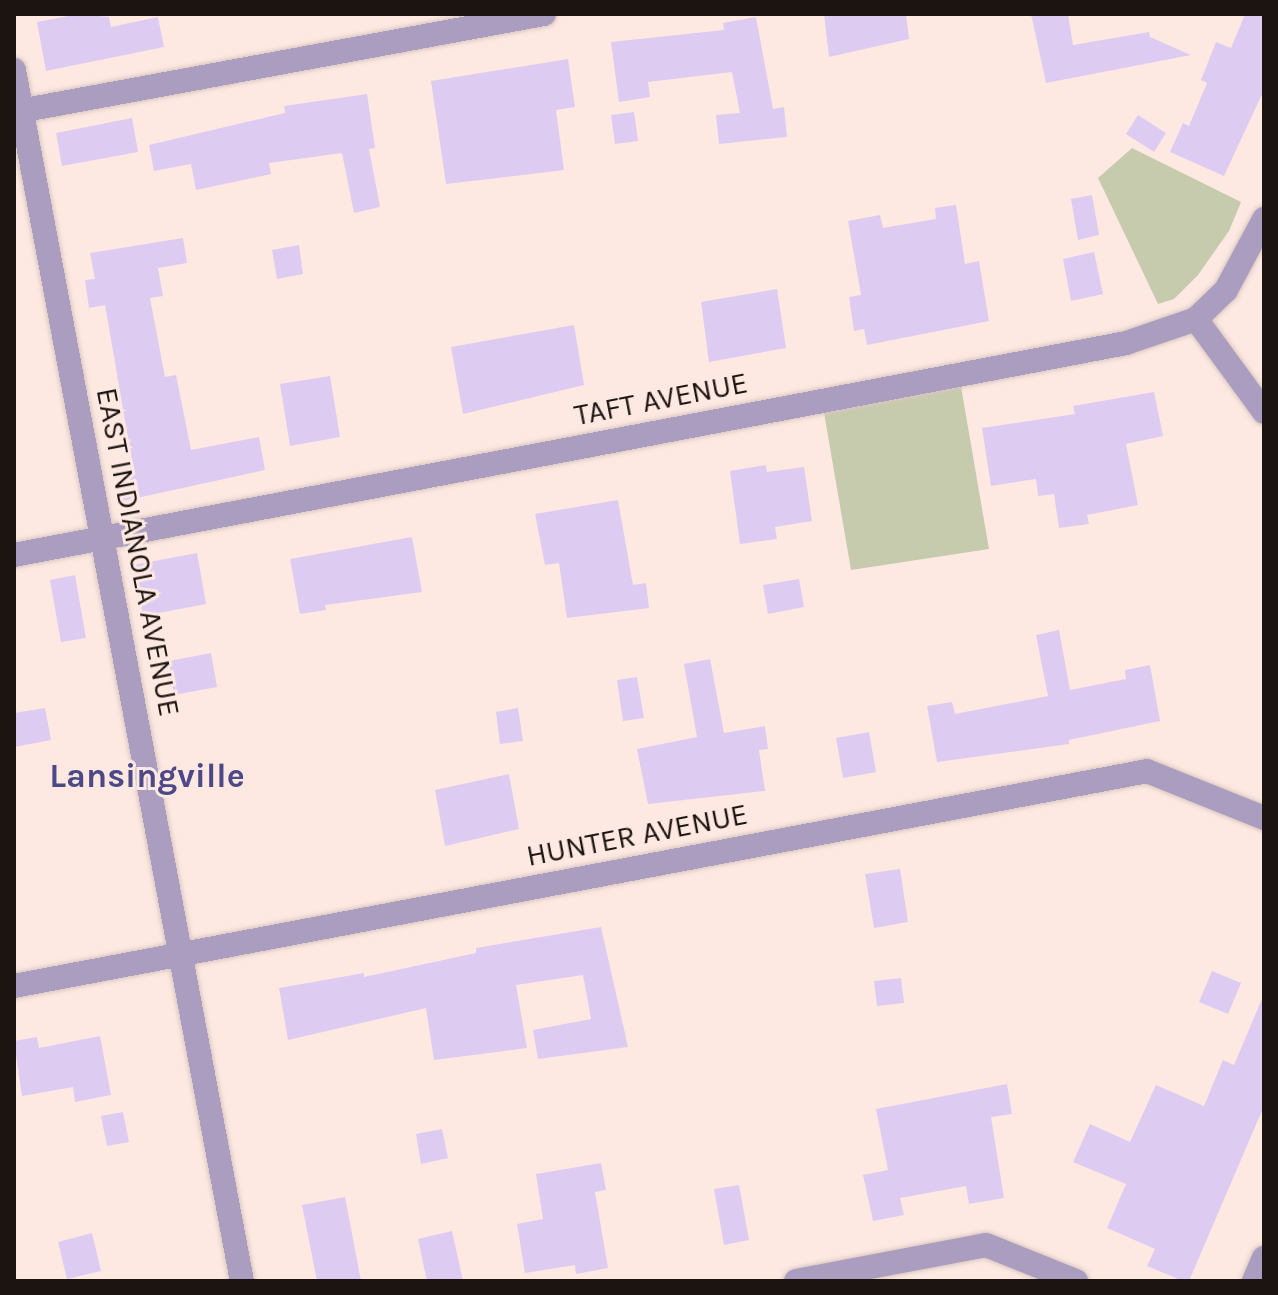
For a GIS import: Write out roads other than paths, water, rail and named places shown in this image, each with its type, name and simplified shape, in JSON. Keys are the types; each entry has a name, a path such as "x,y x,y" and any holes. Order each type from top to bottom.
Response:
{"street":[{"path":"18,112 544,14"},
{"name":"EAST INDIANOLA AVENUE","path":"14,70 18,112 103,538 242,1281"},
{"name":"TAFT AVENUE","path":"14,555 1126,343 1196,319 1233,280 1264,219"},
{"path":"1196,319 1264,412"},
{"name":"HUNTER AVENUE","path":"14,986 1147,771 1264,818"},
{"path":"796,1281 986,1245 1076,1281"},
{"path":"1254,1281 1264,1258"}],"district":[{"name":"Lansingville","path":"147,777"}]}
